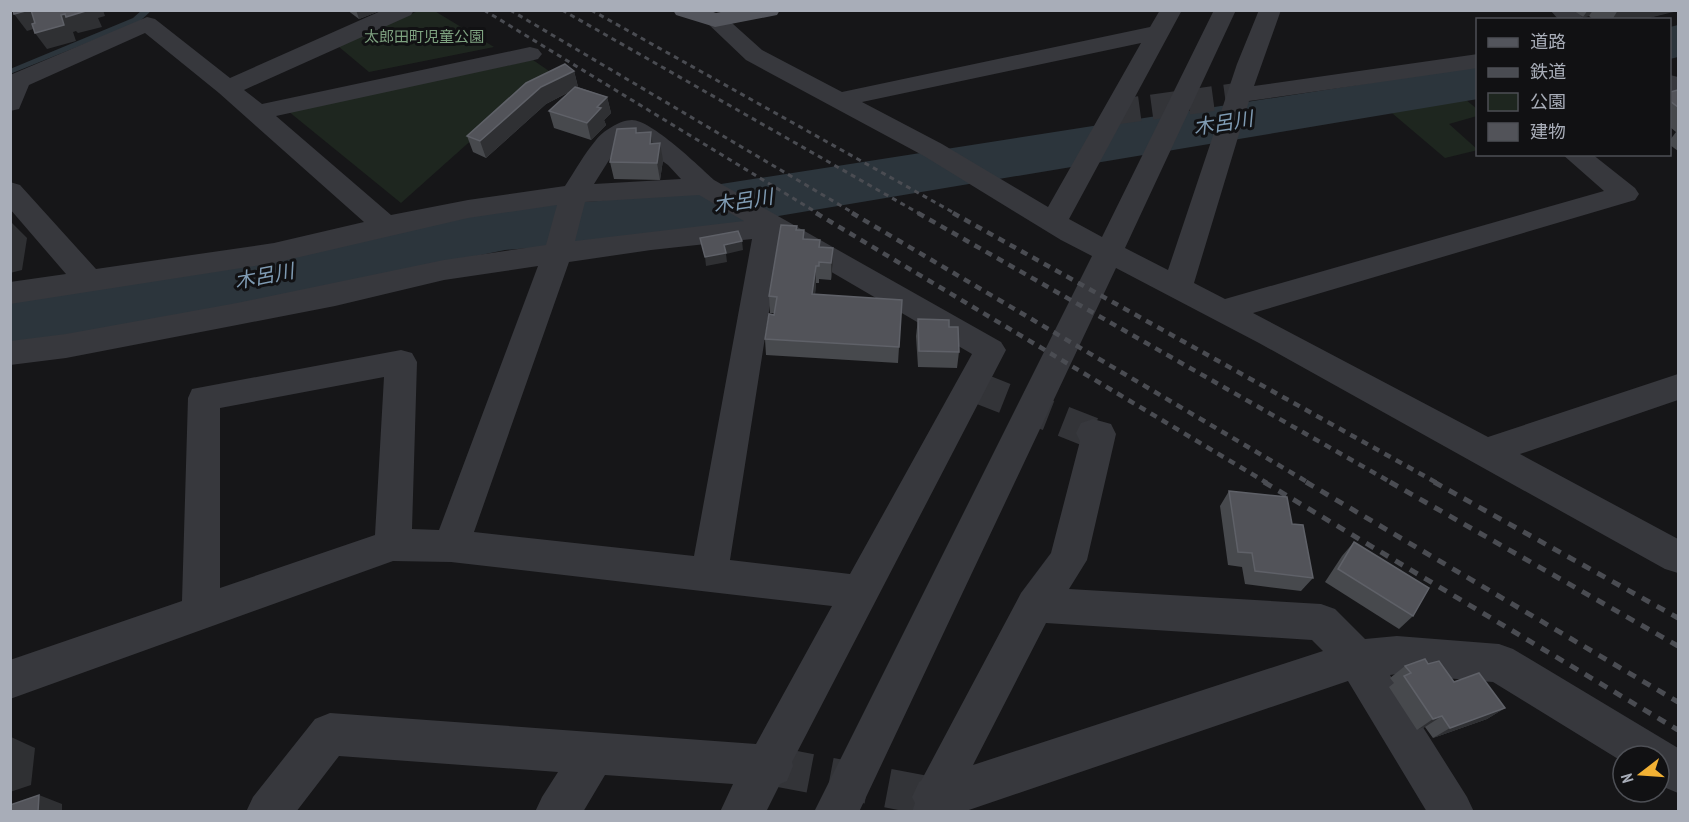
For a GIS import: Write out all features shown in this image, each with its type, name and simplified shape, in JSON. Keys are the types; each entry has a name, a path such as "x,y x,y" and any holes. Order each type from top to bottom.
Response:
{"main road":[{"path":"684,10 715,20 769,10"}],"street":[{"path":"228,88 403,10"},
{"path":"1053,222 1171,10"},
{"path":"836,812 1225,10"},
{"path":"1177,289 1238,99 1270,10"},
{"path":"10,104 18,81 157,18 228,88 386,226"},
{"path":"715,20 754,55 933,150 1071,234 1486,452 1678,557"},
{"path":"839,100 1159,32"},
{"path":"257,113 530,54"},
{"path":"1238,99 1476,61"},
{"path":"451,546 558,251 573,199 606,144 620,133 632,128 677,159 708,188 990,350 973,386 860,591 770,765 742,812"},
{"path":"1221,311 1624,194 1577,156"},
{"path":"10,293 274,253 468,209 708,188"},
{"path":"10,191 89,281"},
{"path":"10,353 237,314 444,270 558,251 770,225"},
{"path":"710,576 770,225"},
{"path":"201,613 204,398 401,362 393,545"},
{"path":"1486,452 1678,387"},
{"path":"936,802 943,780 1035,605 1068,560 1099,434 1093,433"},
{"path":"10,680 393,545 451,546 860,591"},
{"path":"1035,605 1321,622 1357,659 1452,812"},
{"path":"936,802 1357,659 1397,655 1499,663 1632,744"},
{"path":"268,812 330,734 770,765"},
{"path":"558,812 595,753"}],"green space":[{"name":"太郎田町児童公園","path":"433,10 494,47 369,72 338,46 418,11"},
{"path":"533,60 549,71 401,203 288,111"},
{"path":"1448,85 1476,108 1476,116 1449,124 1476,150 1445,158 1379,102"}],"building":[{"path":"13,10 29,10 14,14"},
{"path":"31,10 89,10 66,17 65,14 61,15 64,25 35,33"},
{"path":"565,64 574,71 541,87 480,141 467,136 526,83"},
{"path":"575,87 607,97 597,107 601,108 587,123 549,111"},
{"path":"1678,90 1678,107 1671,102 1671,92"},
{"path":"636,128 636,133 651,132 650,144 660,143 657,163 610,162 617,129"},
{"path":"781,225 797,226 796,230 804,230 803,239 820,240 819,247 833,248 831,263 819,262 819,266 816,266 812,294 902,300 899,347 765,339 769,314 774,315 777,297 769,296"},
{"path":"738,231 742,241 724,245 726,253 705,257 700,238"},
{"path":"918,319 949,320 949,327 958,327 959,352 919,351"},
{"path":"1229,491 1287,497 1292,524 1303,525 1313,578 1255,571 1252,553 1238,552"},
{"path":"1354,542 1429,588 1413,616 1338,569"},
{"path":"1425,659 1428,664 1439,661 1454,682 1479,673 1505,708 1450,728 1442,716 1433,719 1404,676 1411,673 1405,666"},
{"path":"39,795 38,812 10,812 10,805"}],"waterway":[{"path":"10,72 136,20 148,10"},
{"name":"木呂川","path":"1671,43 1678,41"},
{"name":"木呂川","path":"10,322 74,314 505,228 598,222 670,213 1476,82"}],"tunnel":[{"path":"1115,112 1240,95"},
{"path":"976,387 1093,433"},
{"path":"772,766 934,797"}],"railway":[{"path":"484,10 819,214"},
{"path":"510,10 855,214"},
{"path":"562,10 920,214"},
{"path":"591,10 956,214"},
{"path":"816,213 1267,483"},
{"path":"852,213 1309,483"},
{"path":"918,213 1392,483"},
{"path":"953,213 1437,483"},
{"path":"1264,482 1678,730"},
{"path":"1306,482 1678,702"},
{"path":"1390,482 1678,646"},
{"path":"1434,482 1678,618"}]}
